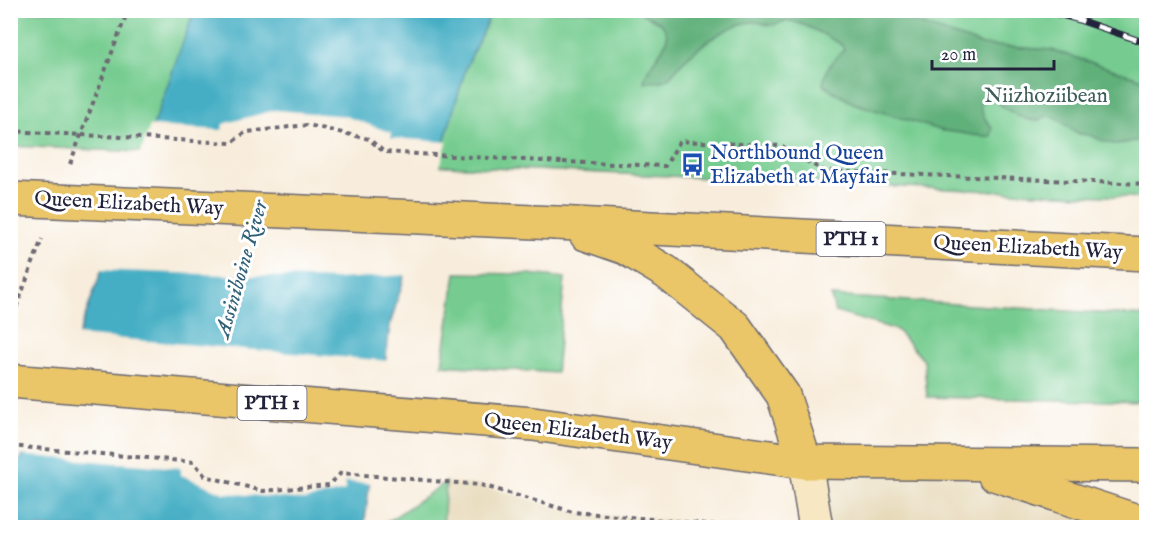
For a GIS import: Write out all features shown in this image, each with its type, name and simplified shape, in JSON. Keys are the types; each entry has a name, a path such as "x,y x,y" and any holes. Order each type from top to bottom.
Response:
{"highway":[{"name":"Queen Elizabeth Way","path":"10,199 556,223 1146,254"},
{"path":"556,223 626,248 666,272 735,327 783,395 805,462"},
{"name":"Queen Elizabeth Way","path":"10,381 533,424 805,462 1146,465"},
{"path":"964,464 1146,524"}],"main road":[{"path":"805,462 816,528"}],"path":[{"path":"10,98 15,110 10,144"},
{"path":"10,131 231,143 246,132 308,124 369,139 384,152 665,166 680,141 781,146 824,171 1146,184"},
{"path":"10,304 15,309"},
{"path":"10,446 194,462 205,476 263,491 329,485 341,473 481,485 573,512 752,528"}],"shaded area":[{"path":"805,462 964,464 1146,527 816,527"},
{"path":"446,482 481,485 573,512 752,527 443,527"}],"green space":[{"name":"Niizhoziibean","path":"11,11 1146,11 1146,198 11,146"},
{"path":"639,11 881,11 983,45 1052,50 1146,80 1146,139 1118,144 1108,143 1090,135 1078,133 1054,117 1044,117 1038,121 1024,118 1011,112 987,94 980,107 992,128 991,136 943,131 853,103 823,85 830,66 844,50 842,45 793,21 770,25 747,22 738,25 702,45 667,79 644,82 646,74 667,37 660,23"},
{"path":"456,273 529,274 565,278 556,373 442,365"},
{"path":"831,296 1146,316 1146,402 927,397 924,361 897,330 835,312"},
{"path":"446,482 443,527 380,527"}],"water":[{"name":"Assiniboine River","path":"194,11 492,11 466,68 390,325 364,527 11,528 11,472 47,423"}],"pier":[{"path":"275,110 345,116 392,133 391,138 447,142 408,275 335,279 98,270 150,126 222,130 223,124"},
{"path":"75,335 389,361 373,484 345,482 345,491 305,500 224,493 181,475 181,468 19,455 44,421"}],"railway":[{"path":"1043,10 1146,43"},
{"path":"1135,10 1146,15"}],"place":[{"name":"Northbound Queen Elizabeth at Mayfair","path":"692,165"}]}
